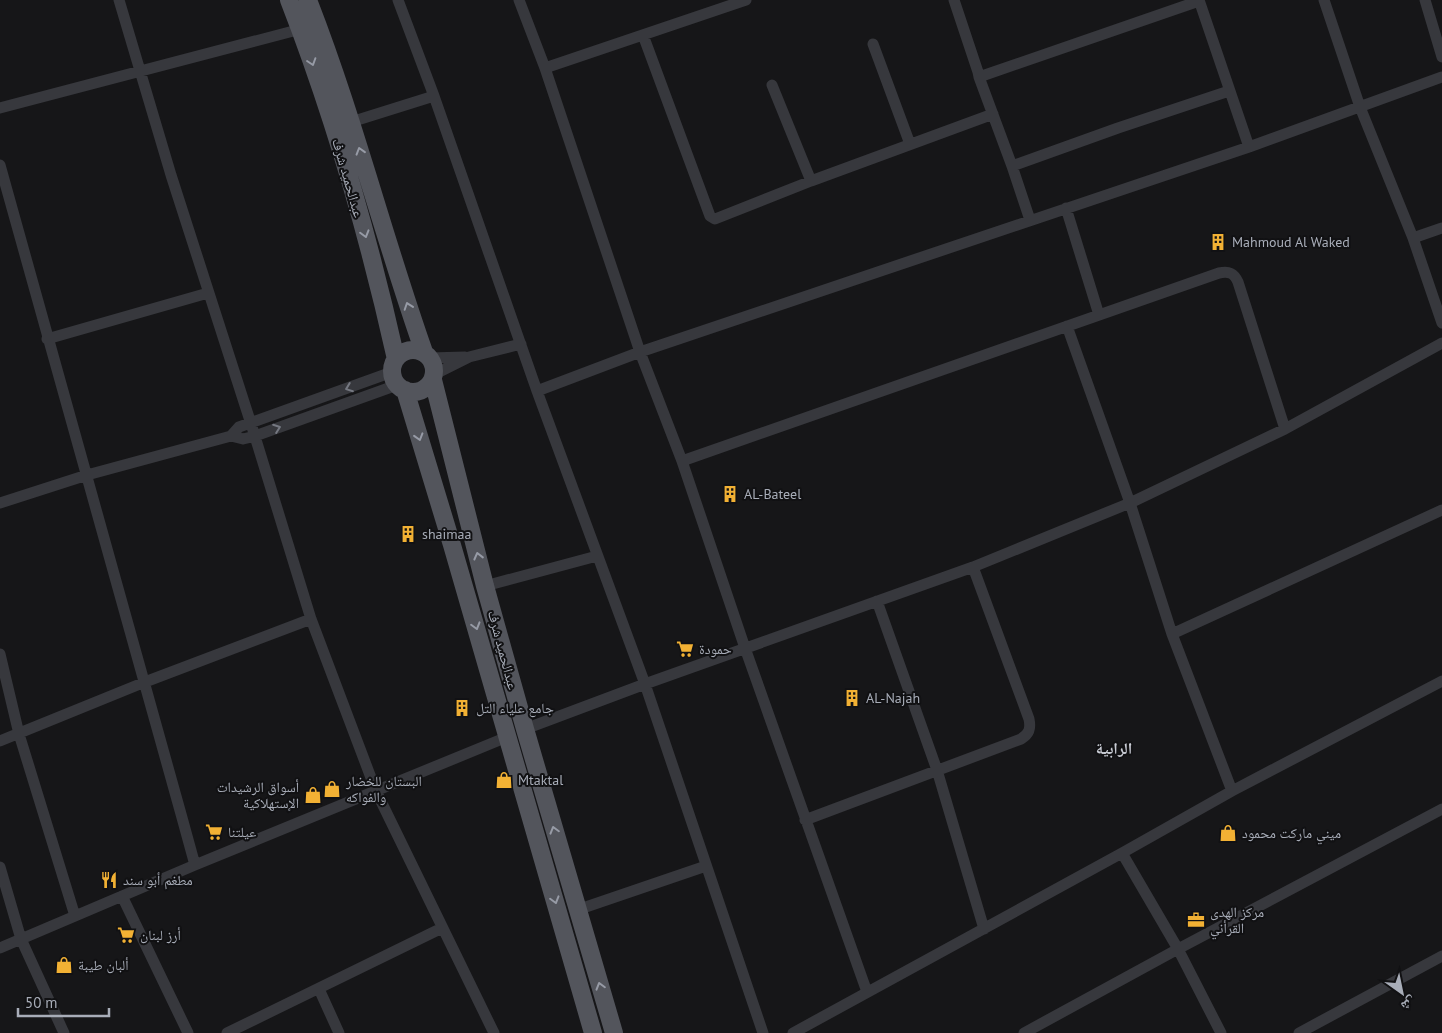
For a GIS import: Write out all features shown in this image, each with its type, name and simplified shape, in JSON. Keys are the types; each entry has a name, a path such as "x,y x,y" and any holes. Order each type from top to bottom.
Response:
{"main road":[{"name":"عبدالحميد شرف","path":"289,0 301,29 339,144 381,291 397,377 452,546 593,1033"},
{"name":"عبدالحميد شرف","path":"308,0 351,122 400,284 430,366 485,586 524,729 614,1033"},
{"path":"412,350 430,366 428,387 421,391 413,392 397,377 405,352 412,350"}],"street":[{"path":"119,0 208,294 251,423 311,619 376,791 494,1033"},
{"path":"398,0 434,96 537,391 645,684 763,1033"},
{"path":"519,0 545,68 640,352 682,461 745,648 867,992"},
{"path":"545,68 746,0"},
{"path":"954,0 978,77 1012,166 1030,220"},
{"path":"1324,0 1360,107 1413,238 1442,323"},
{"path":"1426,0 1442,57"},
{"path":"978,77 1199,1 1249,147"},
{"path":"0,108 301,29"},
{"path":"644,36 711,218 717,219 811,181 993,114"},
{"path":"873,44 910,144"},
{"path":"537,391 640,352 1249,147 1442,77"},
{"path":"772,85 811,181"},
{"path":"1012,166 1229,91"},
{"path":"351,122 434,96"},
{"path":"0,164 47,339 195,865"},
{"path":"1066,208 1099,315"},
{"path":"1413,238 1442,228"},
{"path":"682,461 1219,273 1231,273 1236,276 1284,429"},
{"path":"47,339 208,294"},
{"path":"1067,326 1130,504 1172,634 1232,791"},
{"path":"524,729 973,567 1130,504 1284,429 1442,343"},
{"path":"430,366 521,344"},
{"path":"430,366 469,357"},
{"path":"231,436 239,427 397,377"},
{"path":"0,503 87,476 231,436 243,439 255,436 397,377"},
{"path":"1172,634 1442,510"},
{"path":"485,586 597,556"},
{"path":"805,820 1026,736 1031,726 973,567"},
{"path":"877,601 937,770 984,929"},
{"path":"0,742 145,682 311,619"},
{"path":"0,654 19,734 74,916"},
{"path":"793,1033 1232,791 1442,681"},
{"path":"0,948 195,865 507,737"},
{"path":"1024,1033 1442,809"},
{"path":"1122,853 1178,949 1221,1033"},
{"path":"577,910 706,866"},
{"path":"0,867 22,939 64,1033"},
{"path":"122,896 188,1033"},
{"path":"227,1033 442,928"},
{"path":"1299,1033 1442,956"},
{"path":"319,989 339,1033"}],"place":[{"name":"Mahmoud Al Waked","path":"1218,242"},
{"name":"AL-Bateel","path":"730,494"},
{"name":"shaimaa","path":"408,534"},
{"name":"حمودة","path":"685,649"},
{"name":"AL-Najah","path":"852,698"},
{"name":"جامع علياء التل","path":"462,708"},
{"name":"Mtaktal","path":"504,780"},
{"name":"البستان للخضار والفواكه","path":"332,789"},
{"name":"أسواق الرشيدات الإستهلاكية","path":"313,795"},
{"name":"عيلتنا","path":"214,832"},
{"name":"ميني ماركت محمود","path":"1228,833"},
{"name":"مطغم أبو سند","path":"109,880"},
{"name":"مركز الهدى القرأني","path":"1196,920"},
{"name":"أرز لبنان","path":"126,935"},
{"name":"ألبان طيبة","path":"64,965"}],"district":[{"name":"الرابية","path":"1114,748"}]}
